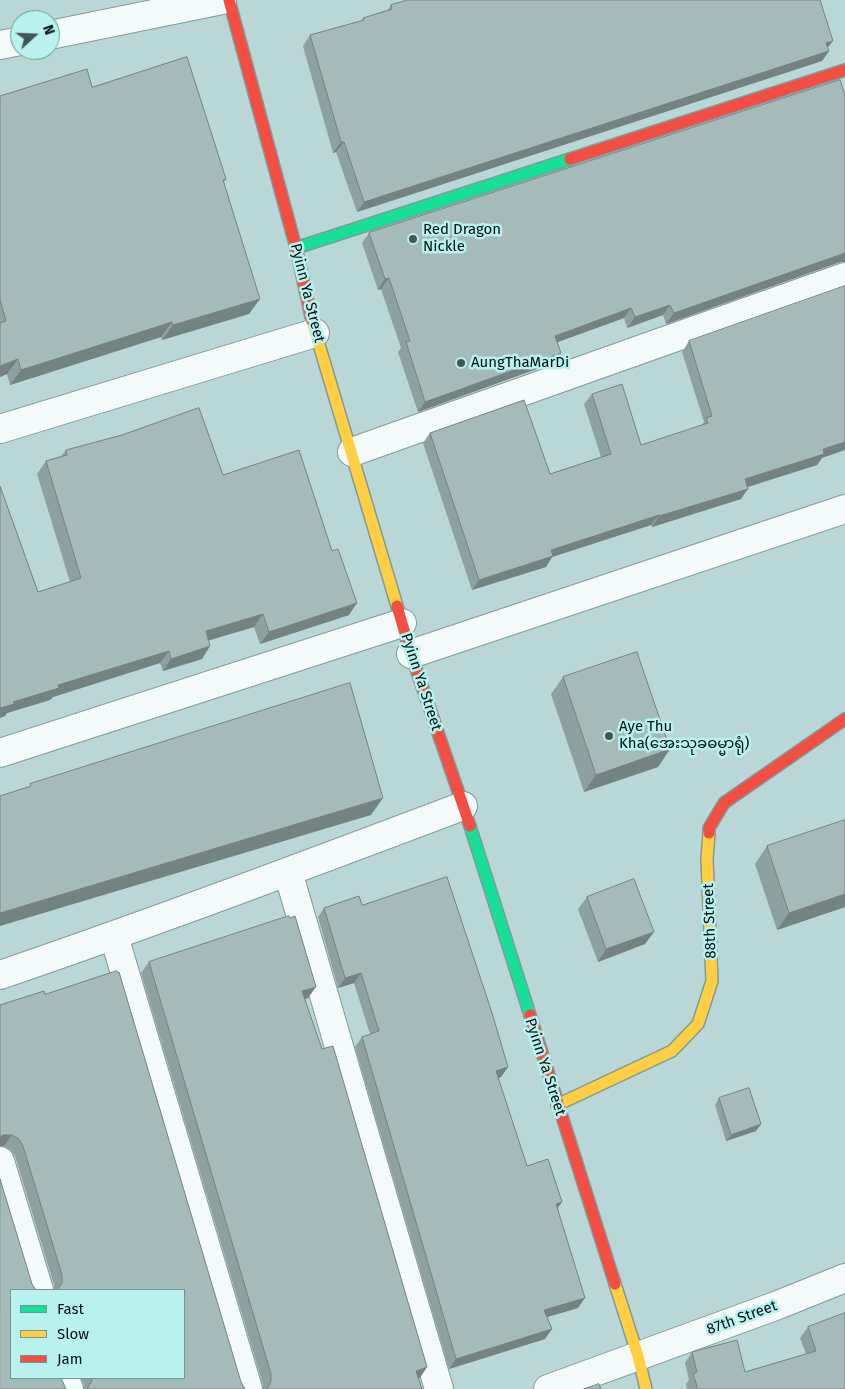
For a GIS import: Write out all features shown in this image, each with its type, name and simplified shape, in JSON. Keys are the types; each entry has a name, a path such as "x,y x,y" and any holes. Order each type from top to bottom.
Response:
{"main road":[{"name":"Pyinn Ya Street","path":"229,0 296,248 315,333 411,654 463,806 638,1356 646,1389"},
{"path":"296,248 845,70"},
{"name":"88th Street","path":"557,1105 672,1051 698,1024 712,981 707,859 709,828 724,803 845,719"}],"street":[{"path":"60,32 222,0"},
{"path":"352,452 845,277"},
{"path":"0,429 315,333"},
{"path":"411,654 845,509"},
{"path":"0,753 402,622"},
{"path":"0,975 114,936 463,806"},
{"path":"288,872 438,1389"},
{"path":"114,936 248,1389"},
{"path":"0,1161 39,1289"},
{"name":"87th Street","path":"548,1389 778,1305 845,1278"}],"building":[{"path":"408,0 820,0 833,41 826,43 829,51 364,202 344,142 341,142 310,35 364,20 363,18 392,9 391,5"},
{"path":"187,57 226,179 223,180 260,299 173,325 172,322 21,370 18,359 0,366 0,323 6,321 0,300 0,96 87,69 92,87"},
{"path":"840,80 845,95 845,253 674,313 670,305 635,317 631,308 555,336 561,353 425,402 406,342 410,341 389,278 385,279 369,233"},
{"path":"845,286 845,442 823,449 824,454 745,479 748,489 551,550 553,556 479,580 430,433 524,400 550,474 611,454 592,394 622,384 641,445 708,423 706,418 712,416 689,341"},
{"path":"199,408 223,475 299,450 332,551 338,549 357,603 269,632 263,614 206,631 210,646 171,659 169,651 58,685 59,688 13,702 14,704 0,708 0,486 38,592 81,578 46,461 67,455 66,450 122,435"},
{"path":"637,652 670,749 596,775 563,677"},
{"path":"350,683 383,798 0,913 0,796 31,786 30,784"},
{"path":"845,820 845,894 789,913 767,846"},
{"path":"447,877 508,1067 496,1071 527,1166 548,1159 562,1202 556,1204 585,1298 544,1310 552,1329 456,1359 362,1037 379,1031 361,973 345,978 324,908 359,896 362,905"},
{"path":"634,879 654,932 606,949 587,897"},
{"path":"289,916 290,918 295,916 316,987 302,991 322,1049 333,1046 427,1367 416,1371 422,1389 267,1389 271,1382 271,1374 149,962"},
{"path":"117,971 119,972 241,1382 245,1389 87,1389 92,1379 185,1379 185,1289 58,1289 62,1283 62,1275 23,1146 19,1139 12,1135 0,1137 0,1005 44,991 45,994"},
{"path":"749,1088 761,1124 731,1135 719,1098"},
{"path":"0,1179 32,1284 35,1289 10,1289 10,1379 61,1379 66,1389 0,1389"},
{"path":"845,1313 845,1389 698,1389 693,1374 697,1372 692,1352 737,1340 745,1372 816,1351 808,1327"},
{"path":"599,1384 601,1389 584,1389"}],"traffic: fast":[{"path":"296,248 570,159"},
{"path":"470,826 530,1015"}],"traffic: slow":[{"path":"312,321 397,606"},
{"path":"557,1105 672,1051 698,1024 712,981 707,859 709,833"},
{"path":"615,1284 638,1356 646,1389"}],"traffic: jam":[{"path":"229,0 296,248 312,321"},
{"path":"570,159 845,70"},
{"path":"397,606 411,654 470,826"},
{"path":"709,833 709,828 724,803 845,719"},
{"path":"530,1015 615,1284"}],"place":[{"name":"Red Dragon Nickle","path":"413,239"},
{"name":"AungThaMarDi","path":"461,363"},
{"name":"Aye Thu Kha(အေးသုခဓမ္မာရုံ)","path":"609,736"}]}
